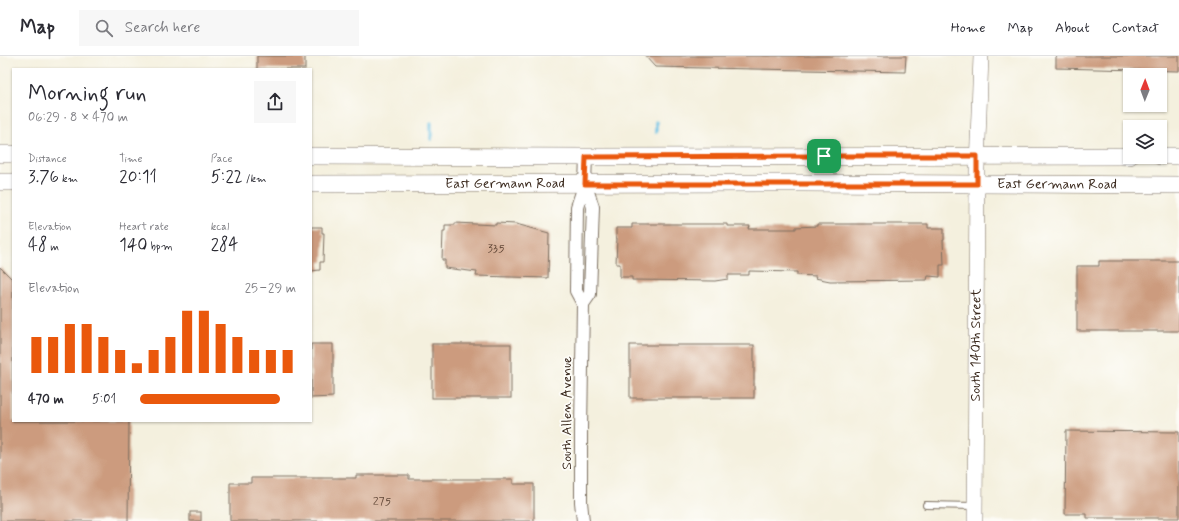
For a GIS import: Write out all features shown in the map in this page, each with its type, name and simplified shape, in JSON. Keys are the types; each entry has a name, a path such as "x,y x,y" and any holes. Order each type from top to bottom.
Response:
{"main road":[{"path":"0,154 12,154"},
{"name":"East Germann Road","path":"312,156 586,157 977,169 1179,185"},
{"path":"1167,156 1179,156"},
{"name":"East Germann Road","path":"312,184 585,184 977,169 1123,157"},
{"path":"0,182 12,182"}],"street":[{"name":"South 140th Street","path":"975,521 977,169 981,56"},
{"name":"South Allen Avenue","path":"583,521 581,429 583,304 590,294 593,208 585,184 586,157"}],"lane":[{"path":"926,505 975,506"}],"building":[{"path":"257,56 305,56 305,68 257,68"},
{"path":"645,56 906,56 905,72 655,67"},
{"path":"1056,56 1179,56 1179,71 1167,71 1167,68 1123,68 1123,70 1056,68"},
{"path":"455,223 496,225 496,223 516,224 549,233 548,278 476,276 477,272 445,268 445,260 442,260 443,231 445,231 445,225 455,225"},
{"path":"632,224 727,224 727,226 750,226 749,229 796,229 796,227 817,226 817,224 928,224 928,228 944,228 944,265 940,265 940,277 928,276 927,280 830,281 815,278 816,276 797,275 797,272 749,271 749,275 728,275 728,279 715,281 632,280 632,277 620,277 620,264 616,264 616,228 632,228"},
{"path":"312,227 322,227 322,233 324,233 323,262 320,262 320,270 312,271"},
{"path":"1099,261 1179,261 1179,331 1077,331 1077,266 1099,266"},
{"path":"0,267 12,279 12,422 129,422 128,521 0,521"},
{"path":"312,344 333,344 333,397 312,398"},
{"path":"432,344 511,344 511,398 432,398"},
{"path":"630,345 754,345 754,398 630,398"},
{"path":"1066,431 1179,432 1179,518 1087,518 1087,514 1065,514"},
{"path":"356,475 409,475 409,479 513,479 513,484 534,484 534,521 230,521 230,483 251,483 251,478 356,478"},
{"path":"190,512 201,512 201,521 190,521"}],"waterway":[{"path":"656,122 656,132"},
{"path":"431,123 431,139"}],"route":[{"path":"824,156 977,156 977,184 585,184 586,157 824,156"}]}
